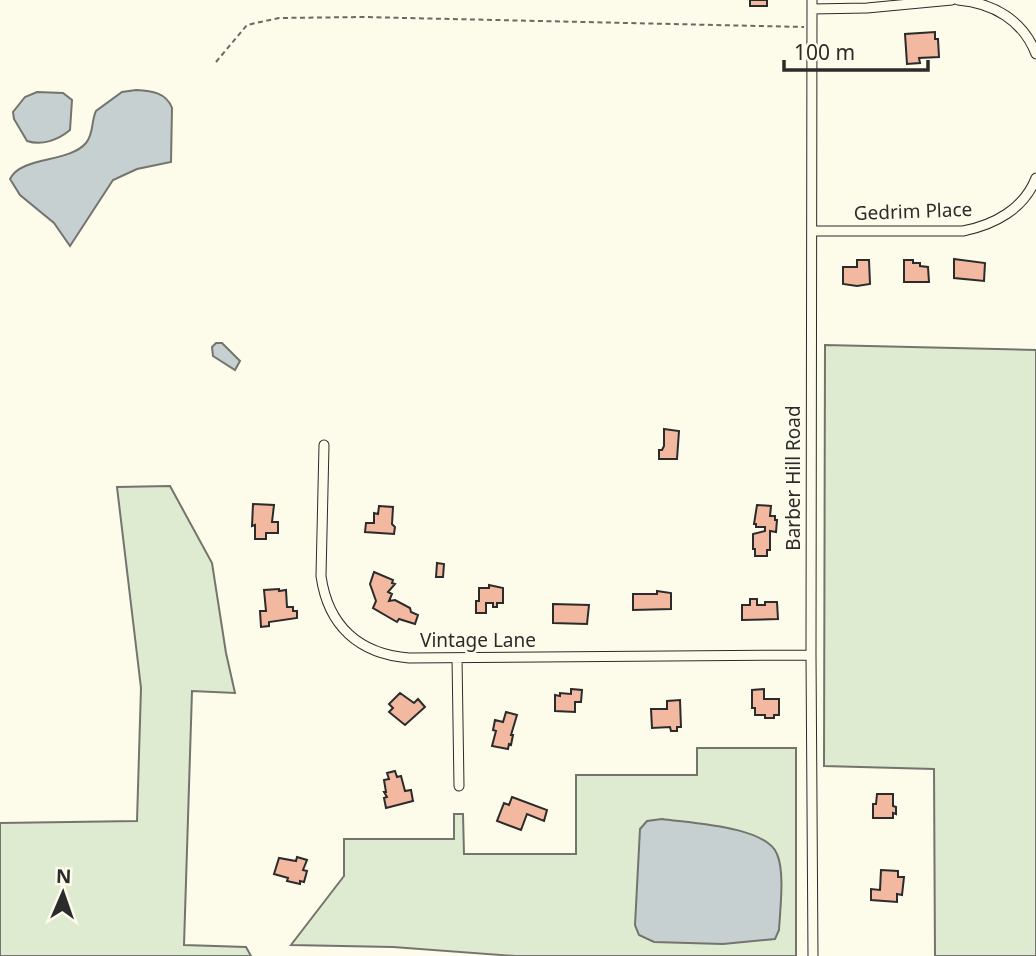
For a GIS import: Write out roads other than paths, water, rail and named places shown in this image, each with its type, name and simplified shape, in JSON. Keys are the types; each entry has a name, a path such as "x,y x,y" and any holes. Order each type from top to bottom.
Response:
{"street":[{"path":"812,4 867,8 955,0 976,1 999,10 1020,26 1036,54"},
{"name":"Barber Hill Road","path":"812,4 813,956"},
{"name":"Gedrim Place","path":"812,231 963,231 979,228 996,221 1013,209 1025,198 1036,178"},
{"name":"Vintage Lane","path":"324,445 321,576 323,594 337,622 360,645 389,657 457,659 811,655"},
{"path":"457,659 459,786"}]}
